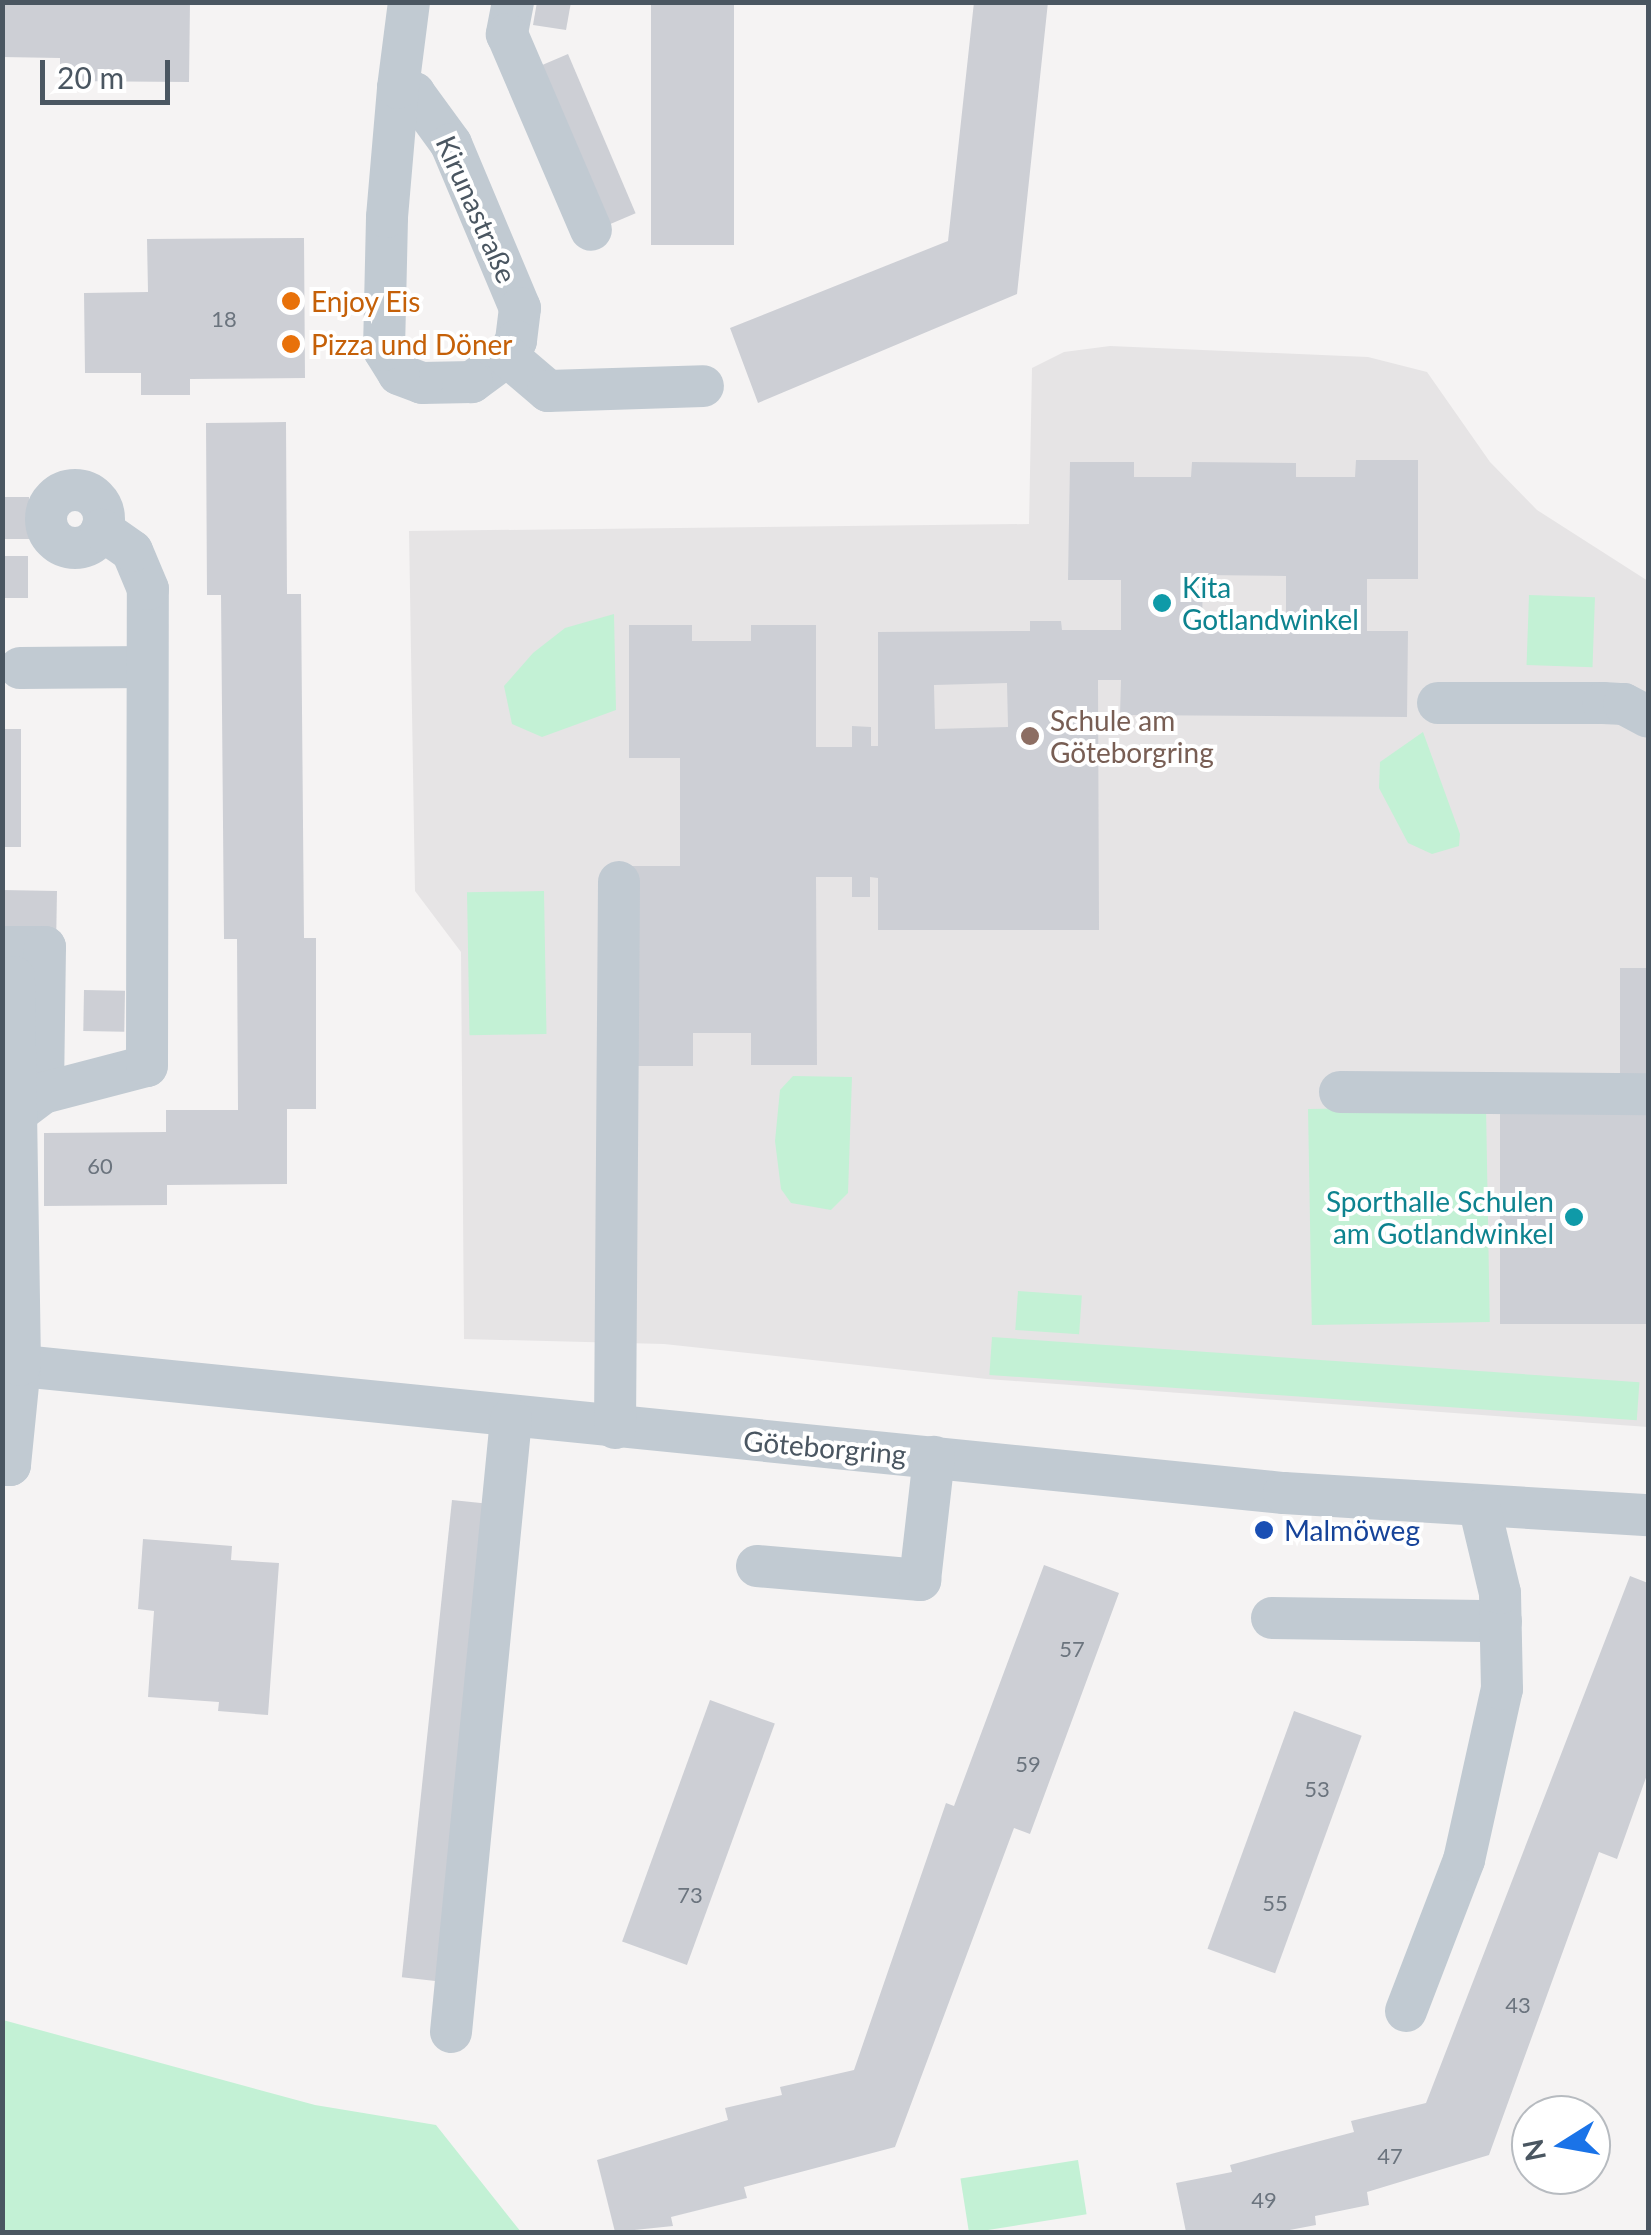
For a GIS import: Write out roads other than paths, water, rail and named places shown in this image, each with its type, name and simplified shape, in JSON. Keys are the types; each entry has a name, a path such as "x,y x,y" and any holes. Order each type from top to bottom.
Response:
{"street":[{"name":"Kirunastraße","path":"398,88 414,93 452,144 506,272 521,323 507,356 494,371 448,386 399,374 384,350 398,88 409,2"},
{"path":"513,2 507,34 591,230"},
{"path":"507,356 548,391 703,386"},
{"path":"21,1109 147,1066 146,574 132,551 102,530"},
{"path":"20,668 147,667"},
{"path":"1438,703 1604,702 1624,704 1648,718"},
{"path":"615,1428 619,882"},
{"path":"2,1464 10,1465 21,1109 8,962"},
{"path":"1340,1092 1648,1094"},
{"name":"Göteborgring","path":"12,1364 510,1418 1480,1510 1648,1515"},
{"path":"452,2032 510,1418"},
{"path":"757,1566 920,1580 934,1456"},
{"path":"1406,2011 1464,1860 1502,1689 1500,1621 1480,1510"},
{"path":"1272,1618 1500,1621"}],"place":[{"name":"Enjoy Eis","path":"291,301"},
{"name":"Pizza und Döner","path":"291,344"},
{"name":"Kita Gotlandwinkel","path":"1162,603"},
{"name":"Schule am Göteborgring","path":"1030,736"},
{"name":"Sporthalle Schulen am Gotlandwinkel","path":"1574,1217"},
{"name":"Malmöweg","path":"1264,1530"}]}
